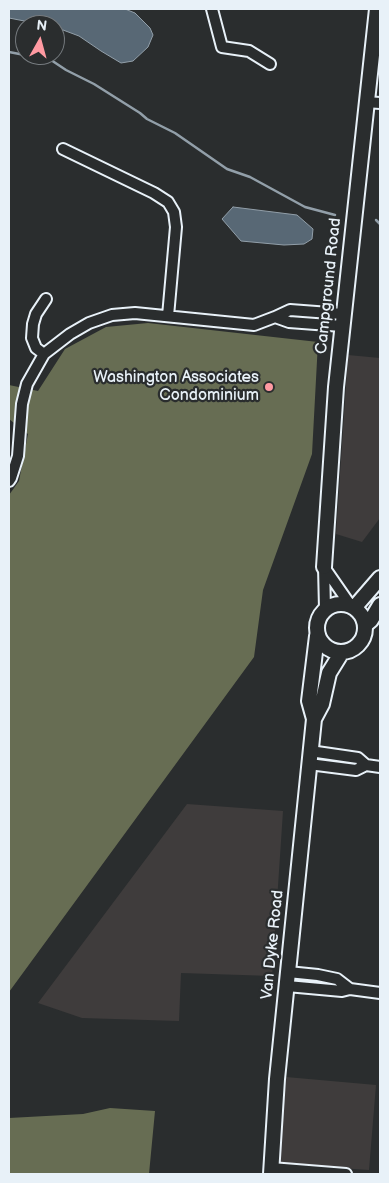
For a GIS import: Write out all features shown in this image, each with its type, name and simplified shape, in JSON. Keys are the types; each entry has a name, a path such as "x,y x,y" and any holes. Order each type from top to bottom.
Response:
{"street":[{"path":"212,9 222,47 250,51 270,64"},
{"name":"Campground Road","path":"325,609 324,567 335,399 366,102 374,83 377,9"},
{"path":"366,102 380,103"},
{"path":"63,149 154,193 168,202 174,212 176,227 168,316"},
{"path":"44,354 36,348 32,338 36,314 46,298"},
{"path":"9,481 12,478 18,456 22,404 27,384 44,354 76,330 89,323 112,315 135,313 254,324 275,318 290,310 312,312 342,320"},
{"path":"311,324 312,312"},
{"path":"275,318 289,322 311,324 342,320"},
{"path":"324,567 353,607 363,617 365,625 365,633 362,640 356,646 342,652 327,648 321,643 318,636 317,620 325,609 335,604 343,603 353,607"},
{"path":"353,607 380,578"},
{"path":"365,625 371,620 380,605"},
{"name":"Van Dyke Road","path":"314,719 309,701 318,636"},
{"name":"Van Dyke Road","path":"271,1171 278,1071 314,719 322,704 329,673 342,652"},
{"path":"309,758 356,770 366,765 380,767"},
{"path":"287,979 342,991 350,989 380,993"},
{"path":"271,1171 346,1174"}],"shaded area":[{"path":"348,355 380,358 380,518 362,542 336,534"},
{"path":"187,804 283,811 272,976 181,973 179,1021 82,1018 38,1003"},
{"path":"286,1077 376,1085 369,1170 279,1164"}],"green space":[{"path":"148,323 318,342 312,454 263,590 254,657 9,992 9,495 19,481 28,434 9,419 9,385 38,391 65,349 106,327"},
{"path":"110,1108 155,1111 149,1174 9,1173 9,1118 83,1114"}],"water":[{"path":"9,9 125,9 135,13 150,28 153,35 148,47 133,61 121,63 79,36 65,31 65,15 15,15 15,19 9,18"},
{"path":"233,207 297,215 313,229 312,239 304,244 284,245 241,241 222,219"}],"waterway":[{"path":"9,52 51,60 94,84 147,119 175,133 227,169 250,177 305,207 335,215"},
{"path":"376,220 380,224"}],"place":[{"name":"Washington Associates Condominium","path":"269,387"}]}
